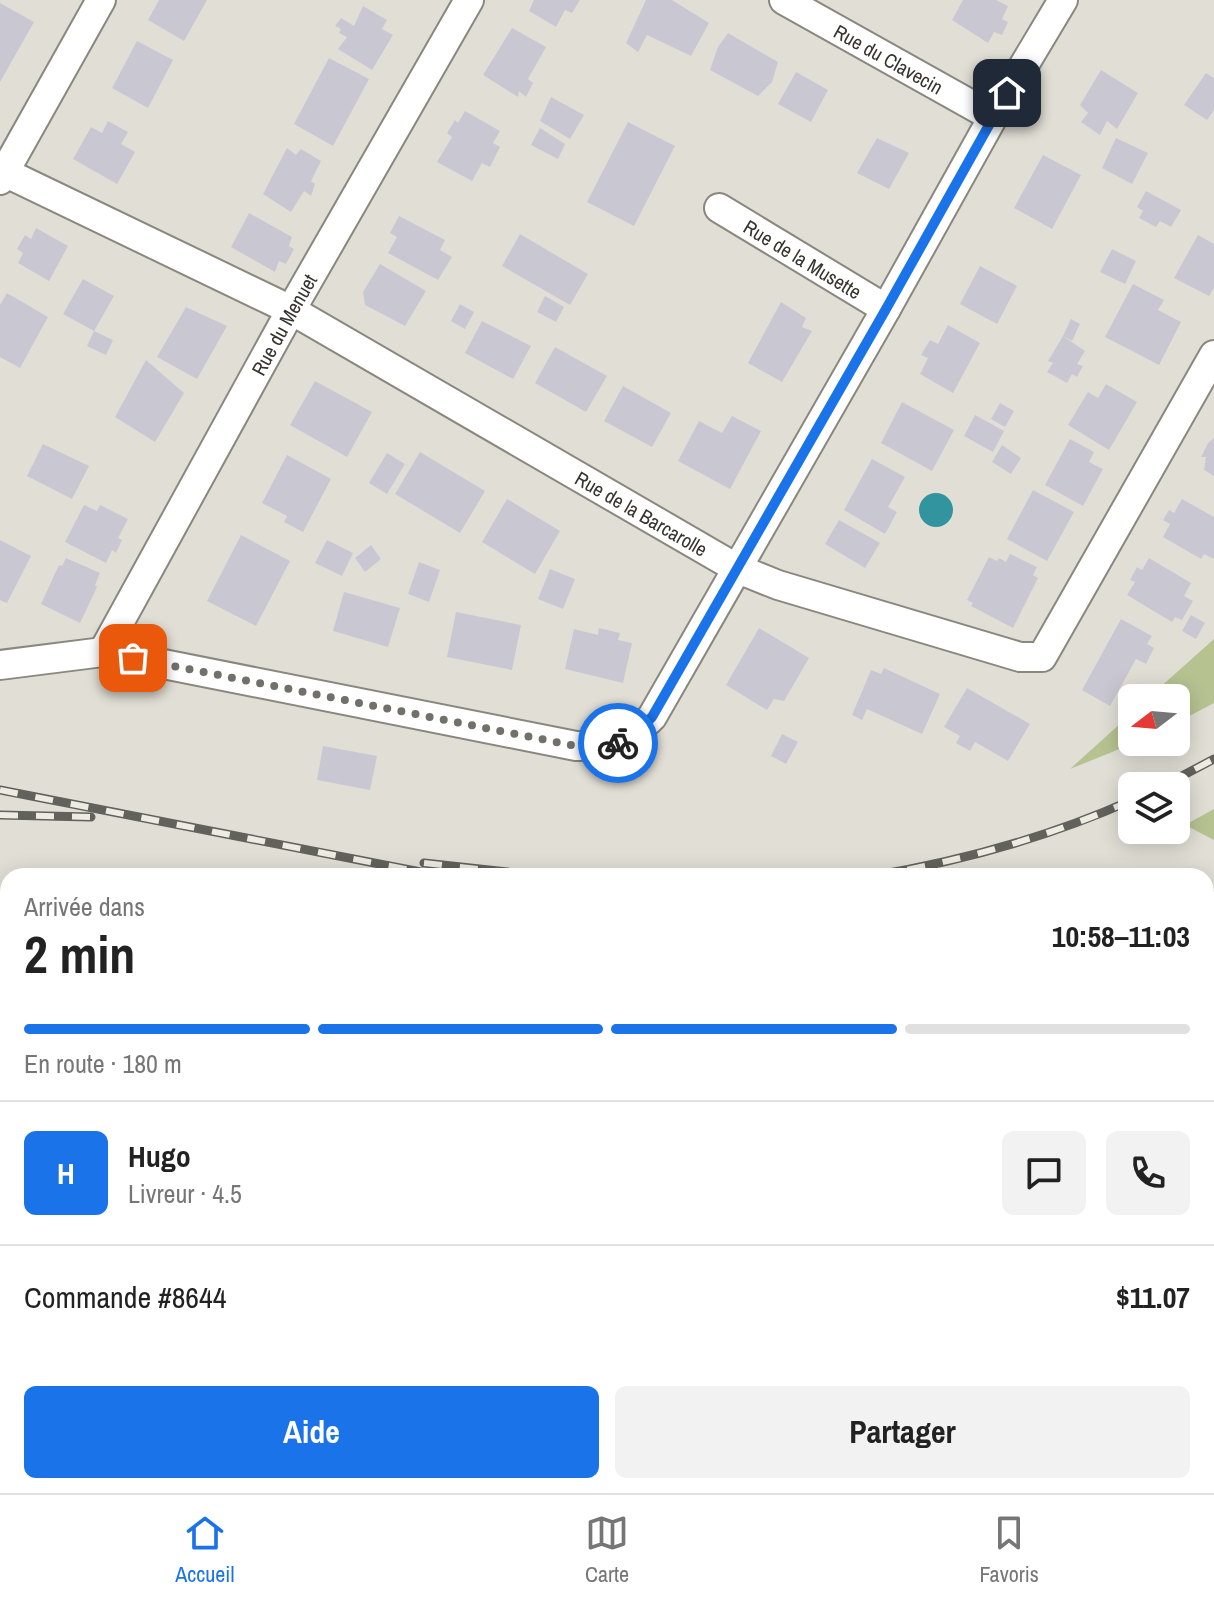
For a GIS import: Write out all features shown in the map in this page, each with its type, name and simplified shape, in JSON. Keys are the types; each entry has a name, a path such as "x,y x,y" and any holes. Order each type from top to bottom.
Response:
{"street":[{"path":"1,174 101,0"},
{"name":"Rue du Menuet","path":"103,652 291,310 469,0"},
{"name":"Rue du Clavecin","path":"784,0 993,117"},
{"path":"0,665 103,652 576,746 620,743 633,735 652,717 993,117 1063,0"},
{"name":"Rue de la Barcarolle","path":"1,174 291,310 738,569 778,585 1020,657 1042,657 1214,355"},
{"name":"Rue de la Musette","path":"719,208 886,309"}],"green space":[{"path":"1214,639 1214,703 1190,716 1190,684 1164,684"},
{"path":"1118,726 1118,750 1070,769"},
{"path":"1214,809 1214,840 1190,828 1190,822"}],"water":[{"path":"936,493 948,498 953,510 948,522 936,527 924,522 919,510 924,498"}],"building":[{"path":"159,0 207,0 184,41 148,20"},
{"path":"534,0 580,0 572,13 565,10 556,27 529,11"},
{"path":"646,0 672,0 709,23 691,56 647,35 638,52 626,43"},
{"path":"963,0 996,0 1008,6 1002,19 1008,22 1002,35 994,32 988,43 952,20"},
{"path":"0,3 34,22 0,82"},
{"path":"363,6 387,20 382,29 393,35 372,70 338,49 347,37 339,33 341,29 335,26 341,18 354,26"},
{"path":"512,28 546,47 528,79 533,83 526,97 519,91 518,97 483,75"},
{"path":"728,33 778,62 772,82 758,96 710,70 718,47"},
{"path":"137,41 173,60 148,108 112,88"},
{"path":"329,58 369,79 333,146 294,124"},
{"path":"1101,70 1138,93 1117,129 1107,121 1100,135 1081,122 1088,113 1080,105"},
{"path":"796,72 828,90 811,122 778,104"},
{"path":"1206,73 1214,78 1214,110 1207,120 1184,105"},
{"path":"551,97 584,115 570,139 540,121"},
{"path":"465,111 500,131 493,143 500,147 490,167 482,163 472,181 437,162 452,137 447,133"},
{"path":"108,121 128,132 121,144 135,152 117,184 73,159 91,127 102,133"},
{"path":"628,122 675,146 634,226 587,202"},
{"path":"540,128 565,144 558,159 531,145"},
{"path":"877,138 909,153 889,189 857,173"},
{"path":"1116,138 1148,153 1132,184 1102,168"},
{"path":"287,148 296,155 301,149 321,161 311,181 315,184 311,196 304,191 291,212 263,194"},
{"path":"1043,155 1081,175 1052,229 1014,208"},
{"path":"1146,191 1181,210 1171,227 1160,221 1156,227 1139,218 1143,211 1137,207"},
{"path":"249,213 292,237 289,246 294,249 286,264 279,261 275,272 231,247"},
{"path":"399,216 445,240 440,250 452,257 438,280 388,253 397,237 390,233"},
{"path":"36,228 68,246 49,281 18,263 23,253 17,249 25,235 31,239"},
{"path":"520,234 588,274 570,305 502,266"},
{"path":"1198,235 1214,244 1214,288 1209,296 1174,278"},
{"path":"1112,249 1136,261 1125,284 1100,272"},
{"path":"380,264 426,291 405,326 365,305 363,292"},
{"path":"980,266 1017,286 997,324 960,304"},
{"path":"83,279 114,296 94,331 63,314"},
{"path":"1133,284 1164,300 1158,310 1181,322 1159,365 1105,337"},
{"path":"7,293 48,317 20,368 0,357 0,305"},
{"path":"545,296 564,307 556,322 537,312"},
{"path":"781,302 806,318 802,327 812,331 782,382 748,363"},
{"path":"460,304 474,312 465,329 451,321"},
{"path":"186,307 227,326 197,379 157,357"},
{"path":"1071,319 1080,324 1072,341 1063,336"},
{"path":"482,321 531,346 513,379 465,353"},
{"path":"948,325 980,343 953,393 920,374 928,358 921,355 930,340 938,344"},
{"path":"94,331 113,340 106,355 87,346"},
{"path":"1063,336 1085,351 1077,364 1083,366 1077,377 1072,374 1067,383 1047,372 1053,363 1048,361"},
{"path":"555,347 607,376 586,412 535,383"},
{"path":"146,360 184,393 155,442 115,417"},
{"path":"315,381 372,412 347,457 290,425"},
{"path":"1106,384 1137,402 1109,450 1068,425 1088,392 1098,398"},
{"path":"623,386 671,413 652,447 604,421"},
{"path":"902,402 954,430 932,471 881,443"},
{"path":"1000,403 1014,411 1005,427 991,419"},
{"path":"975,415 1004,431 993,452 964,436"},
{"path":"732,416 761,431 730,489 678,461 699,421 722,433"},
{"path":"1214,438 1214,476 1204,470 1206,457 1201,457"},
{"path":"1070,439 1094,452 1089,462 1103,469 1083,506 1045,485"},
{"path":"43,444 89,466 72,499 27,476"},
{"path":"1002,445 1021,458 1011,474 992,462"},
{"path":"420,452 485,491 460,533 395,494"},
{"path":"387,453 405,464 387,494 369,483"},
{"path":"287,455 331,479 303,532 284,522 287,516 262,503"},
{"path":"872,459 905,477 888,507 897,512 885,534 844,510"},
{"path":"1033,490 1074,512 1047,561 1007,539"},
{"path":"507,499 560,531 535,574 482,542"},
{"path":"1182,499 1214,517 1214,559 1204,554 1201,559 1163,537 1170,524 1163,520 1169,510 1174,513"},
{"path":"84,505 97,511 100,505 128,519 118,538 122,540 116,553 112,550 106,563 65,542"},
{"path":"839,520 880,543 865,568 825,544"},
{"path":"241,535 290,561 256,626 207,601"},
{"path":"0,540 31,556 7,603 0,600"},
{"path":"327,540 353,553 342,576 315,563"},
{"path":"371,545 381,559 365,572 355,558"},
{"path":"1010,554 1037,567 1033,575 1038,578 1013,628 971,606 973,603 967,600 989,557 1006,562"},
{"path":"66,558 100,573 97,587 80,623 41,604 59,565 62,566"},
{"path":"1149,558 1191,583 1184,596 1193,601 1182,620 1175,617 1172,622 1127,595 1135,582 1130,580 1137,567 1142,570"},
{"path":"419,562 440,570 429,602 408,594"},
{"path":"550,569 575,579 563,609 538,599"},
{"path":"344,592 400,608 388,647 333,631"},
{"path":"456,612 521,625 512,670 447,657"},
{"path":"1191,615 1205,623 1196,639 1182,631"},
{"path":"1121,619 1152,636 1147,644 1154,648 1146,664 1136,659 1122,684 1118,684 1118,692 1110,706 1082,690"},
{"path":"599,628 620,633 618,640 632,643 623,683 565,669 574,629 598,635"},
{"path":"759,628 809,658 784,701 774,699 767,710 726,685"},
{"path":"884,668 940,694 922,734 867,709 862,720 852,715 871,670 881,674"},
{"path":"967,688 1030,724 1008,761 975,742 970,751 956,743 960,736 944,727"},
{"path":"782,734 798,742 786,764 771,756"},
{"path":"323,746 377,756 370,790 317,780"}],"railway":[{"path":"1189,772 1214,759"},
{"path":"0,790 400,868"},
{"path":"913,868 1005,846 1118,806"},
{"path":"0,815 91,817"},
{"path":"424,863 470,868"}],"way so far":[{"path":"133,658 576,746 618,743"}],"route":[{"path":"618,743 633,735 652,717 1007,93"}]}
